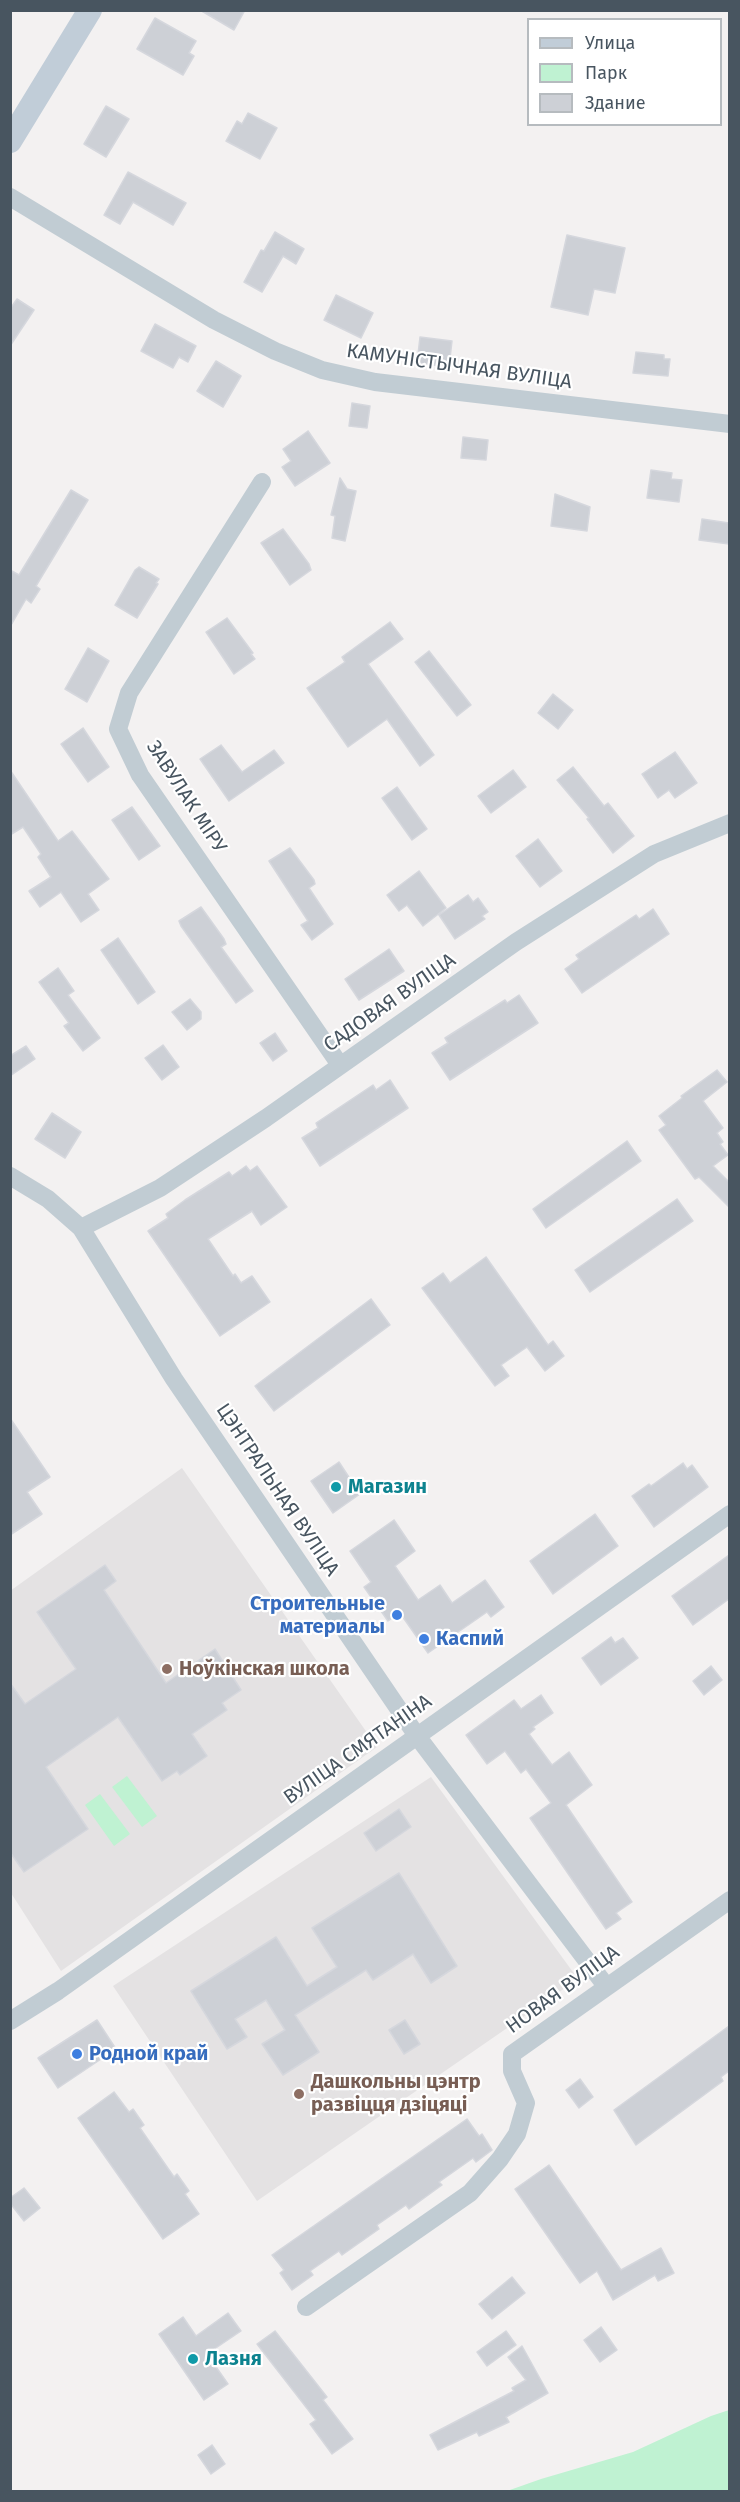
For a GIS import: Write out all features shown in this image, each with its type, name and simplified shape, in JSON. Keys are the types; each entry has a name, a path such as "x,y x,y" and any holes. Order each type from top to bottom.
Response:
{"main road":[{"path":"10,141 90,10"}],"street":[{"name":"КАМУНІСТЫЧНАЯ ВУЛІЦА","path":"10,197 214,320 275,351 322,370 375,382 729,424"},
{"name":"ЗАВУЛАК МІРУ","path":"262,482 129,693 118,729 140,775 340,1065"},
{"name":"САДОВАЯ ВУЛІЦА","path":"81,1228 160,1188 266,1118 516,942 654,854 729,823"},
{"name":"ЦЭНТРАЛЬНАЯ ВУЛІЦА","path":"10,1176 48,1199 81,1228 174,1379 417,1736 606,1986"},
{"name":"ВУЛІЦА СМЯТАНІНА","path":"10,2021 58,1991 729,1514"},
{"name":"НОВАЯ ВУЛІЦА","path":"306,2307 470,2193 517,2134 526,2103 512,2071 512,2054 729,1900"}],"shaded area":[{"name":"Ноўкінская школа","path":"182,1468 377,1747 61,1971 11,1893 10,1591"},
{"name":"Дашкольны цэнтр развіцця дзіцяці","path":"431,1777 578,1979 257,2201 113,1986"}],"green space":[{"path":"127,1776 157,1816 142,1827 112,1787"},
{"path":"100,1794 130,1834 114,1846 85,1805"},
{"path":"729,2410 729,2491 507,2491 633,2452"}],"building":[{"path":"200,10 245,10 234,30"},
{"path":"155,18 196,41 189,53 194,56 183,75 137,49"},
{"path":"106,106 129,119 106,157 84,144"},
{"path":"248,113 277,128 260,159 226,141 237,121 242,124"},
{"path":"128,172 186,203 173,225 133,202 120,224 104,215"},
{"path":"275,232 304,249 296,264 283,256 262,292 244,282 261,250 264,251"},
{"path":"567,235 625,248 615,293 594,289 588,315 551,307"},
{"path":"336,295 373,313 361,338 324,320"},
{"path":"17,299 34,310 10,346 10,309"},
{"path":"155,324 196,346 188,362 179,357 173,368 141,351"},
{"path":"420,337 452,341 449,367 417,363"},
{"path":"636,352 664,355 664,359 670,359 668,376 633,373"},
{"path":"216,361 241,376 223,407 197,391"},
{"path":"352,403 370,406 367,428 349,426"},
{"path":"308,431 330,463 295,486 282,467 291,461 283,449"},
{"path":"463,437 488,440 486,460 461,458"},
{"path":"651,470 672,473 671,479 682,480 679,502 647,498"},
{"path":"340,478 347,489 356,491 345,541 332,538 335,516 331,515"},
{"path":"71,490 88,500 36,586 40,589 31,603 26,599 10,627 10,570 19,575"},
{"path":"555,494 590,507 587,531 551,526"},
{"path":"702,519 729,523 729,544 699,540"},
{"path":"283,529 311,570 290,585 261,543"},
{"path":"139,567 159,579 137,618 115,605"},
{"path":"227,618 255,659 234,674 206,632"},
{"path":"390,622 403,639 368,664 434,755 420,766 387,719 348,747 307,688 345,662 342,657"},
{"path":"88,648 109,661 87,702 65,689"},
{"path":"429,651 471,705 457,716 415,662"},
{"path":"553,694 573,710 558,729 538,713"},
{"path":"83,728 109,767 88,782 61,744"},
{"path":"221,745 242,772 274,750 284,763 229,801 200,759"},
{"path":"675,752 697,783 675,798 669,790 658,798 642,774"},
{"path":"573,767 604,806 608,803 634,836 613,853 587,819 589,818 557,780"},
{"path":"10,770 58,841 72,831 109,879 88,894 99,910 81,922 61,892 40,907 29,891 51,877 38,857 41,854 23,827 10,835"},
{"path":"513,770 526,787 491,813 478,796"},
{"path":"397,787 427,829 412,840 382,798"},
{"path":"132,807 160,846 139,860 112,820"},
{"path":"538,839 562,871 540,887 516,856"},
{"path":"290,848 314,880 315,884 309,888 333,924 312,940 301,925 308,921 269,861"},
{"path":"419,871 446,908 423,926 407,905 399,911 387,895"},
{"path":"468,895 473,902 478,898 488,912 482,916 485,919 455,939 439,915"},
{"path":"201,907 224,939 226,944 221,947 253,991 236,1003 179,921"},
{"path":"653,909 669,934 582,993 565,969 579,959 576,955 636,915 639,919"},
{"path":"118,938 155,992 138,1004 101,950"},
{"path":"389,949 404,971 359,1000 345,979"},
{"path":"58,968 74,991 68,995 100,1038 83,1051 64,1026 69,1023 39,982"},
{"path":"519,995 538,1023 450,1080 432,1053 448,1043 445,1038 505,1000 507,1003"},
{"path":"190,999 201,1012 201,1019 187,1030 172,1012"},
{"path":"275,1033 287,1051 273,1061 260,1043"},
{"path":"163,1045 179,1067 162,1080 145,1058"},
{"path":"26,1046 35,1059 10,1076 10,1056"},
{"path":"717,1070 727,1082 703,1101 723,1128 717,1133 723,1142 720,1144 728,1155 713,1166 729,1182 729,1207 699,1177 695,1179 659,1130 666,1125 659,1116 682,1098 681,1096"},
{"path":"390,1080 408,1108 320,1166 302,1138 318,1128 316,1123 373,1085 376,1090"},
{"path":"52,1113 81,1132 65,1158 35,1139"},
{"path":"627,1141 641,1161 546,1228 533,1209"},
{"path":"246,1166 250,1171 257,1166 287,1207 261,1225 252,1211 208,1239 233,1276 235,1274 241,1283 252,1276 270,1302 220,1336 148,1231 168,1218 166,1214 185,1200 229,1172 232,1176"},
{"path":"677,1199 693,1221 590,1292 575,1270"},
{"path":"486,1257 548,1345 553,1341 564,1356 545,1371 527,1347 501,1365 509,1376 495,1386 422,1288 443,1273 450,1283"},
{"path":"371,1299 390,1325 274,1411 255,1386"},
{"path":"10,1418 50,1477 27,1492 42,1514 10,1535"},
{"name":"Магазин","path":"339,1462 360,1494 333,1513 311,1481"},
{"path":"683,1463 687,1469 692,1465 708,1487 654,1527 632,1496 649,1484 651,1486"},
{"path":"595,1514 618,1546 553,1594 530,1561"},
{"path":"394,1520 415,1551 395,1566 418,1600 440,1585 452,1603 485,1580 504,1607 491,1617 487,1612 428,1653 400,1613 388,1621 364,1587 371,1582 350,1551"},
{"path":"729,1555 729,1599 693,1625 672,1596"},
{"path":"105,1565 116,1581 104,1590 166,1683 215,1649 241,1690 222,1703 227,1710 192,1734 207,1756 180,1775 177,1771 162,1781 118,1717 46,1767 88,1829 24,1872 10,1852 10,1683 25,1704 76,1669 37,1612"},
{"path":"611,1637 615,1643 623,1638 638,1658 601,1685 582,1658"},
{"path":"711,1666 722,1680 704,1695 693,1681"},
{"path":"541,1695 553,1713 533,1727 535,1729 529,1734 552,1765 569,1752 592,1785 566,1805 632,1902 616,1913 621,1919 606,1929 530,1818 551,1803 526,1769 521,1773 505,1751 487,1764 466,1735 514,1700 521,1709"},
{"path":"399,1809 411,1827 376,1851 364,1833"},
{"path":"399,1873 457,1966 431,1983 413,1954 373,1980 366,1970 295,2015 319,2052 283,2075 262,2044 285,2030 266,2000 235,2019 247,2037 227,2049 191,1991 276,1937 307,1986 337,1967 312,1928"},
{"name":"Родной край","path":"97,2020 116,2049 58,2088 38,2058"},
{"path":"405,2020 420,2044 404,2054 389,2030"},
{"path":"729,2026 729,2071 721,2077 723,2081 636,2145 614,2110"},
{"path":"580,2079 593,2097 579,2108 566,2090"},
{"path":"114,2092 129,2112 133,2109 144,2125 140,2128 174,2177 177,2174 189,2191 185,2194 199,2214 163,2239 78,2118"},
{"path":"467,2119 479,2136 482,2134 492,2150 476,2162 473,2158 439,2182 442,2185 409,2209 406,2205 377,2225 379,2229 342,2255 339,2251 310,2271 313,2275 292,2290 280,2273 284,2270 272,2255"},
{"path":"549,2165 621,2270 661,2248 674,2273 658,2281 655,2275 613,2300 597,2271 580,2283 515,2189"},
{"path":"24,2188 40,2208 24,2221 10,2203 10,2198"},
{"path":"512,2277 525,2293 492,2319 479,2304"},
{"name":"Лазня","path":"228,2313 241,2331 207,2354 228,2384 204,2400 159,2334 183,2317 196,2336"},
{"path":"601,2327 617,2350 600,2362 584,2340"},
{"path":"275,2331 327,2397 323,2400 353,2439 332,2454 310,2424 316,2420 257,2344"},
{"path":"506,2331 516,2345 487,2366 477,2352"},
{"path":"522,2346 548,2393 506,2417 509,2422 479,2436 477,2432 438,2450 430,2435 514,2391 512,2388 526,2380 508,2357"},
{"path":"212,2445 225,2464 211,2474 198,2455"}],"place":[{"name":"Магазин","path":"336,1487"},
{"name":"Строительные материалы","path":"397,1615"},
{"name":"Каспий","path":"424,1639"},
{"name":"Ноўкінская школа","path":"167,1669"},
{"name":"Родной край","path":"77,2054"},
{"name":"Дашкольны цэнтр развіцця дзіцяці","path":"299,2094"},
{"name":"Лазня","path":"193,2359"}]}
